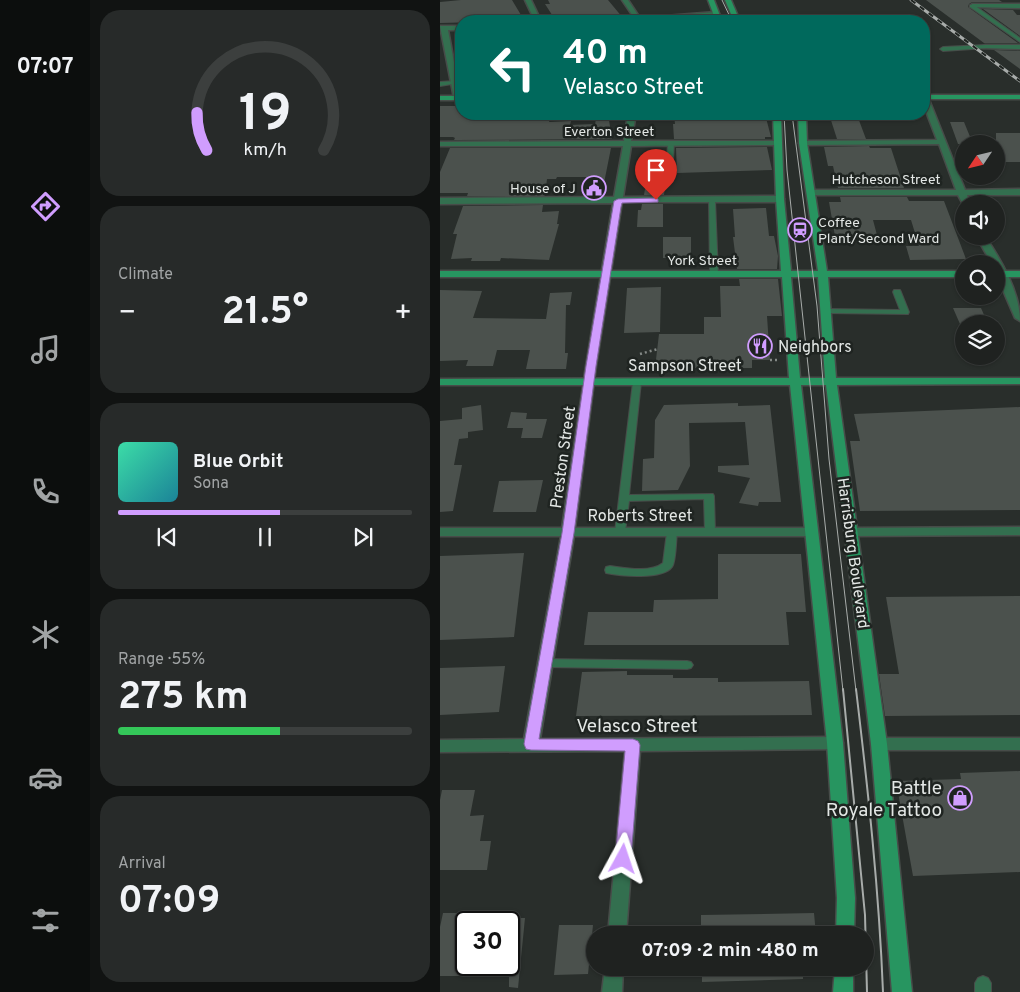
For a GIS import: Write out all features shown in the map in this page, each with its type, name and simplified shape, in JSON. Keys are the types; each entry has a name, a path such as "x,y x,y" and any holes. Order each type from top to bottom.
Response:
{"main road":[{"path":"711,0 716,14"},
{"path":"728,0 734,15"},
{"path":"930,97 1020,97"},
{"path":"440,98 455,98"},
{"path":"777,120 780,199 788,274 795,381 810,532 835,743 846,898 845,926"},
{"name":"Harrisburg Boulevard","path":"802,120 823,274 831,381 879,744 902,992"},
{"name":"York Street","path":"440,274 955,274"},
{"path":"1005,274 1020,274"},
{"name":"Sampson Street","path":"440,382 1020,381"},
{"path":"843,992 844,976"}],"street":[{"path":"528,0 535,15"},
{"path":"625,0 635,15"},
{"path":"1012,0 1020,6"},
{"path":"972,6 1020,6"},
{"path":"705,15 716,14"},
{"path":"455,28 442,28 455,84"},
{"path":"985,47 1020,47"},
{"path":"930,112 962,195"},
{"name":"Preston Street","path":"531,744 568,533 589,382 631,120"},
{"path":"804,143 942,142"},
{"name":"Everton Street","path":"440,144 777,143"},
{"name":"Hutcheson Street","path":"811,193 1020,192"},
{"path":"441,203 780,199"},
{"path":"1005,287 1020,318"},
{"path":"851,532 1020,530"},
{"name":"Roberts Street","path":"440,532 810,532"},
{"name":"Velasco Street","path":"440,746 835,743"},
{"path":"879,744 1020,744"},
{"path":"618,926 633,745"},
{"path":"612,992 613,976"}],"lane":[{"path":"972,6 1020,40"},
{"path":"943,49 985,47"},
{"path":"440,84 455,84"},
{"path":"670,160 671,143"},
{"path":"712,200 714,274"},
{"path":"826,311 905,312 898,292"},
{"path":"620,532 637,382"},
{"path":"625,498 709,496 710,532"},
{"path":"610,570 657,571 665,569 668,565 672,532"},
{"path":"545,663 687,666"}],"path":[{"path":"640,354 658,349"}],"shaded area":[{"path":"880,235 904,237 906,243 871,244 870,238 880,238"}],"building":[{"path":"512,0 521,15 455,15 455,23 440,23 440,2"},
{"path":"548,0 608,0 620,15 552,15 545,4 550,4"},
{"path":"926,0 999,0 1002,2 972,2 968,7 1018,43 984,43"},
{"path":"983,9 1013,10 1017,15 1020,15 1020,36"},
{"path":"994,50 1020,51 1020,69"},
{"path":"440,106 455,106 455,120 571,121 570,125 595,124 596,120 609,120 612,139 454,140 455,138 453,137 440,137"},
{"path":"675,120 767,120 771,137 765,137 765,139 674,139 673,124 675,124"},
{"path":"831,120 859,120 866,139 837,139"},
{"path":"950,122 964,122 969,135 955,136"},
{"path":"996,133 1020,133 1020,162 1005,162 1005,135 996,135"},
{"path":"869,146 870,148 891,148 904,188 838,188 833,166 828,166 824,147"},
{"path":"767,147 772,170 677,173 676,148"},
{"path":"450,148 611,148 602,193 583,193 586,177 557,177 556,179 547,179 545,196 467,196 468,193 440,193 440,172"},
{"path":"666,163 669,177 666,178 664,195 644,195 649,164"},
{"path":"840,197 907,197 909,201 944,201 955,230 955,245 961,245 964,255 955,255 955,259 910,260 906,246 919,246 911,220 873,220 877,235 858,235 860,242 836,242 829,202 841,202"},
{"path":"642,204 663,204 663,227 637,227 638,210 641,210"},
{"path":"543,205 542,212 559,211 557,224 559,224 549,260 501,258 500,261 471,261 472,258 451,259 457,234 453,234 463,206"},
{"path":"766,208 769,236 774,236 778,256 777,269 737,269 733,237 735,237 733,209"},
{"path":"663,237 691,237 691,258 663,258"},
{"path":"739,279 778,279 782,316 767,316 770,360 752,360 752,368 655,368 659,334 704,334 704,317 721,317 720,286 740,286"},
{"path":"661,287 660,332 624,333 627,288"},
{"path":"440,290 482,291 473,318 546,319 550,293 572,292 570,305 566,305 565,353 568,353 566,369 526,369 530,350 497,350 493,366 466,366 468,360 440,361"},
{"path":"953,308 981,308 984,315 956,315"},
{"path":"738,403 738,406 770,405 781,502 759,502 758,506 739,503 750,478 718,472 718,466 749,465 745,422 689,423 690,466 678,490 642,491 643,459 654,458 655,420 664,405"},
{"path":"481,405 483,430 468,432 468,438 459,439 454,465 462,465 453,511 440,512 440,421 462,419 462,408"},
{"path":"1020,407 1020,510 860,511 850,441 860,441 854,414"},
{"path":"511,412 527,413 526,419 547,419 542,438 521,438 523,428 507,428"},
{"path":"543,480 536,512 493,512 499,481"},
{"path":"524,553 514,637 440,640 440,556"},
{"path":"718,554 801,554 806,612 786,612 789,645 584,645 588,612 653,612 654,600 718,599"},
{"path":"1020,596 1020,715 885,716 879,674 899,674 886,597"},
{"path":"505,666 499,712 440,715 440,668"},
{"path":"627,671 627,675 673,675 673,678 718,678 718,682 809,681 812,715 576,716 582,672"},
{"path":"1020,771 1020,872 913,876 896,781 961,779 960,773"},
{"path":"442,790 475,790 470,816 484,815 480,841 491,841 487,870 440,870 440,800"},
{"path":"443,913 455,913 455,976 440,976 440,927"},
{"path":"814,913 815,926 701,926 701,915"},
{"path":"520,918 525,918 520,968"},
{"path":"559,925 593,925 586,926 586,974 554,975"},
{"path":"509,976 519,976 518,988 509,987"},
{"path":"702,976 803,976 803,979 702,982"}],"tram line":[{"path":"722,0 729,15"},
{"path":"784,120 787,170 843,691"},
{"path":"793,120 817,306 829,459 856,691"},
{"path":"843,689 865,915 867,992"},
{"path":"856,689 879,916 883,992"}],"railway":[{"path":"911,0 1020,81"}],"place":[{"name":"House of J","path":"594,188"},
{"name":"Coffee Plant/Second Ward","path":"800,230"},
{"name":"Neighbors","path":"760,346"},
{"name":"Battle Royale Tattoo","path":"960,798"}],"route":[{"path":"623,859 633,745 531,744 568,533 591,366 618,201 656,200"}]}
